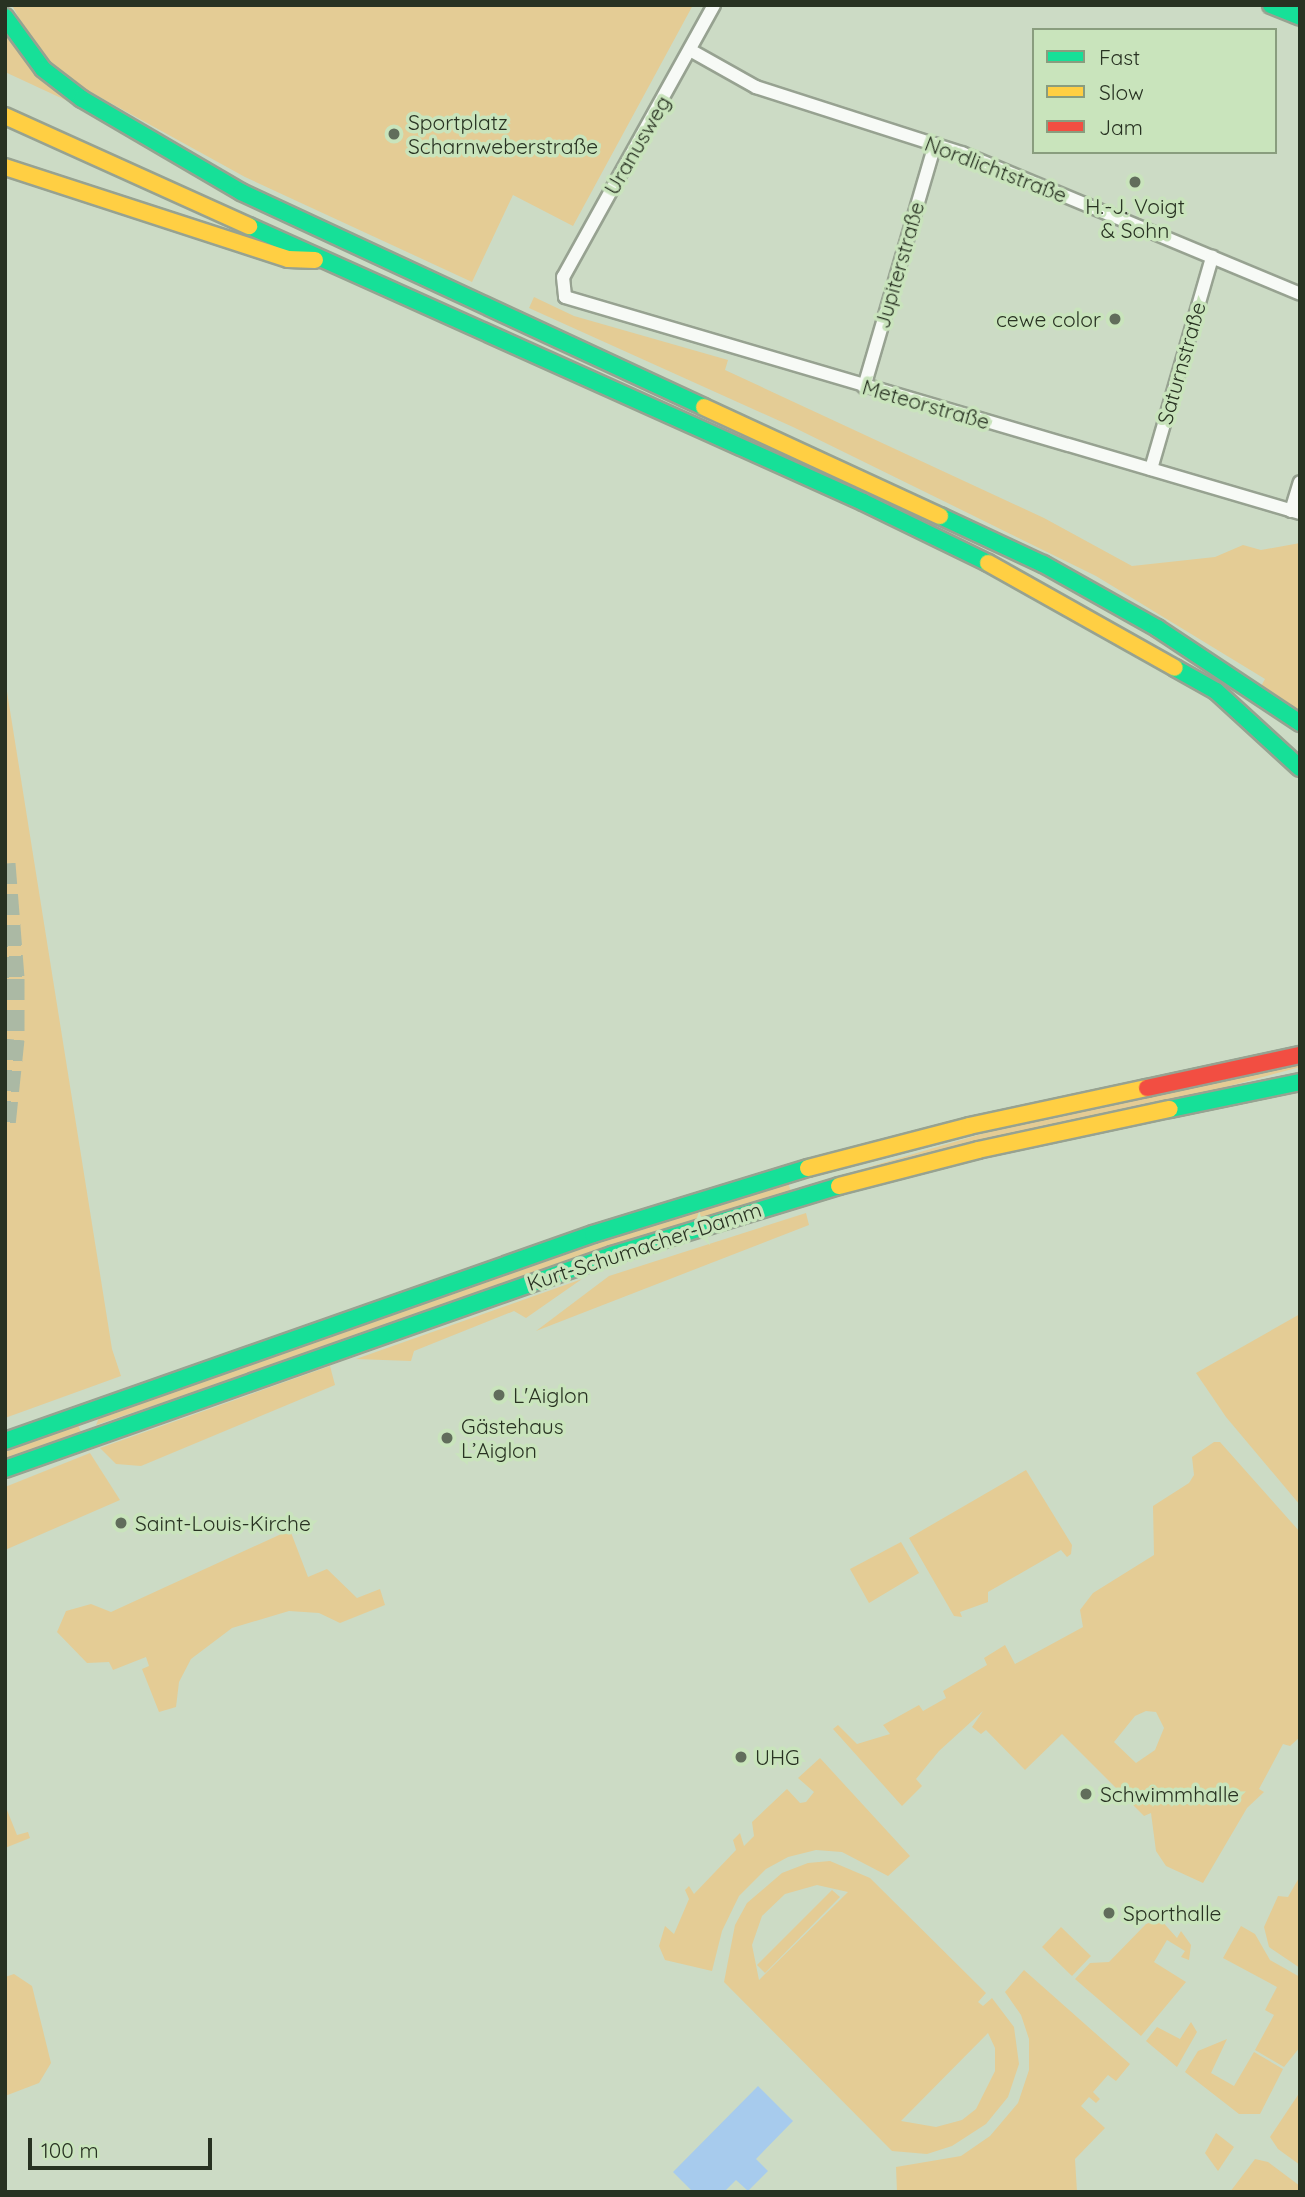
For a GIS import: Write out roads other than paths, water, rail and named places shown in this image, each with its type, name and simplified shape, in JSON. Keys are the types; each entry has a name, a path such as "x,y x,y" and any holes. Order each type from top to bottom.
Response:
{"main road":[{"path":"1270,5 1300,17"},
{"path":"5,17 43,69 82,99 241,192 1043,564 1157,628 1300,723"},
{"path":"5,116 863,502 992,565 1216,691 1268,734 1300,768"},
{"path":"5,167 288,259 328,261"},
{"name":"Kurt-Schumacher-Damm","path":"5,1441 593,1234 804,1167 969,1126 1300,1055"},
{"name":"Kurt-Schumacher-Damm","path":"5,1469 612,1255 811,1193 978,1150 1300,1082"},
{"path":"804,1167 811,1193"}],"street":[{"name":"Uranusweg","path":"561,285 714,5"},
{"name":"Nordlichtstraße","path":"690,50 756,87 935,144 1300,294"},
{"name":"Jupiterstraße","path":"864,387 935,144"},
{"name":"Saturnstraße","path":"1151,469 1212,257"},
{"name":"Meteorstraße","path":"561,285 571,302 1296,512"},
{"path":"1296,512 1300,482"}],"water":[{"path":"758,2086 793,2121 756,2159 768,2171 748,2191 736,2180 724,2192 693,2192 673,2172"}],"tunnel":[{"path":"5,863 14,978 14,1039 5,1124"}],"place":[{"name":"Sportplatz Scharnweberstraße","path":"394,134"},
{"name":"H.-J. Voigt & Sohn","path":"1135,182"},
{"name":"cewe color","path":"1115,319"},
{"name":"L'Aiglon","path":"499,1395"},
{"name":"Gästehaus L’Aiglon","path":"447,1438"},
{"name":"Saint-Louis-Kirche","path":"121,1523"},
{"name":"UHG","path":"741,1757"},
{"name":"Schwimmhalle","path":"1086,1794"},
{"name":"Sporthalle","path":"1109,1913"}]}
